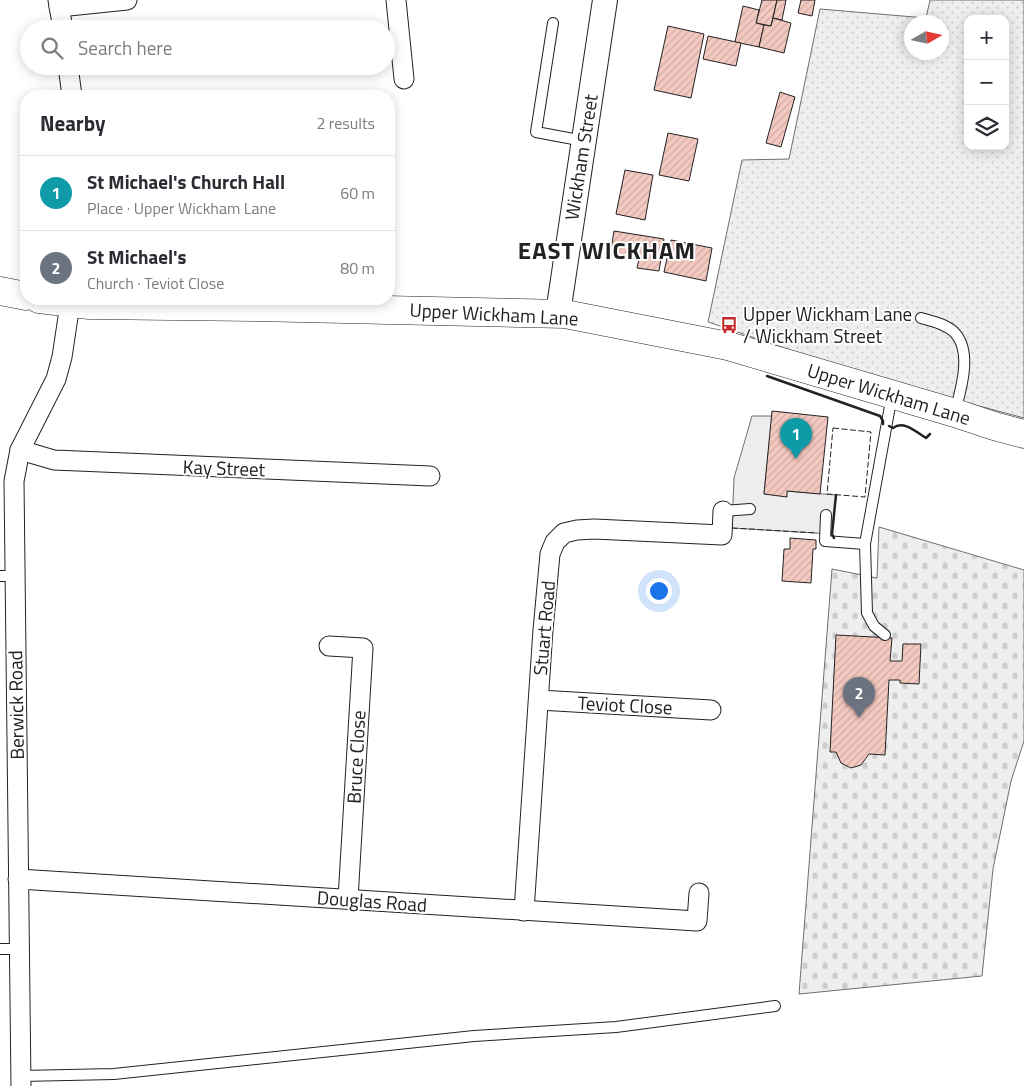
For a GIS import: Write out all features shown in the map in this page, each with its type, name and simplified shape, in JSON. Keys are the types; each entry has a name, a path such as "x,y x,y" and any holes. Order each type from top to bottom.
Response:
{"main road":[{"path":"0,292 20,295"},
{"name":"Upper Wickham Lane","path":"192,305 558,314 728,346 1024,434"}],"street":[{"path":"62,20 59,3 127,0"},
{"path":"396,0 404,78"},
{"name":"Wickham Street","path":"558,314 605,0"},
{"path":"69,75 71,90"},
{"name":"Berwick Road","path":"21,1081 20,949 7,576 14,481 20,450 56,379 62,357 70,305"},
{"name":"Kay Street","path":"20,450 54,460 430,476"},
{"name":"Stuart Road","path":"524,911 550,554 555,542 564,533 594,529 722,535 723,511"},
{"name":"Bruce Close","path":"329,646 362,648 348,900"},
{"name":"Teviot Close","path":"539,700 711,710"},
{"name":"Douglas Road","path":"18,879 697,921 699,893"}],"lane":[{"path":"553,23 536,132 584,141"},
{"path":"922,318 953,331 963,343 964,357 955,413"},
{"path":"885,635 874,626 867,613 865,544 893,394"},
{"path":"723,511 750,509"},
{"path":"826,515 825,541 865,544"},
{"path":"0,949 20,949"},
{"path":"21,1081 114,1074 474,1036 616,1027 775,1006"}],"green space":[{"path":"930,0 1024,0 1024,418 866,376 708,322 742,160 789,159 820,9 904,16 904,60 949,60 949,15 927,15"},
{"path":"879,527 1024,570 1024,741 1011,781 993,869 982,976 799,994 832,569 877,578"}],"shaded area":[{"path":"752,416 772,416 764,494 786,496 787,491 836,495 832,534 732,528 734,478"}],"building":[{"path":"762,0 777,0 771,26 756,23"},
{"path":"777,0 786,0 782,20 773,18"},
{"path":"801,0 815,0 812,16 798,13"},
{"path":"743,6 759,10 756,23 764,25 759,47 735,42"},
{"path":"773,18 791,23 784,53 759,47 764,25 771,26"},
{"path":"668,26 704,34 691,98 654,90"},
{"path":"708,36 741,43 736,66 703,59"},
{"path":"780,92 795,97 781,147 766,143"},
{"path":"668,133 698,139 689,181 659,175"},
{"path":"625,170 653,175 645,220 616,214"},
{"path":"614,231 664,239 659,271 637,268 639,259 610,255"},
{"path":"671,240 712,248 706,281 664,272"},
{"path":"772,411 828,417 820,494 787,491 787,497 764,494"},
{"path":"790,538 816,540 816,549 813,549 811,583 782,581 784,549 790,549"},
{"path":"836,635 892,638 890,661 902,661 903,644 921,644 919,684 900,683 900,680 889,680 885,755 869,754 861,765 851,768 841,763 836,752 830,752"}],"fence":[{"path":"833,428 871,432 865,497 827,494 833,428"},
{"path":"732,528 817,533"}],"wall":[{"path":"767,376 880,416 883,424"},
{"path":"889,426 893,428 901,425 906,426 926,438 930,434"},
{"path":"834,538 832,534 836,495"}],"place":[{"name":"Upper Wickham Lane / Wickham Street","path":"729,325"},
{"name":"St Michael's Church Hall","path":"796,459"},
{"name":"St Michael's","path":"859,718"}],"district":[{"name":"EAST WICKHAM","path":"607,251"}]}
